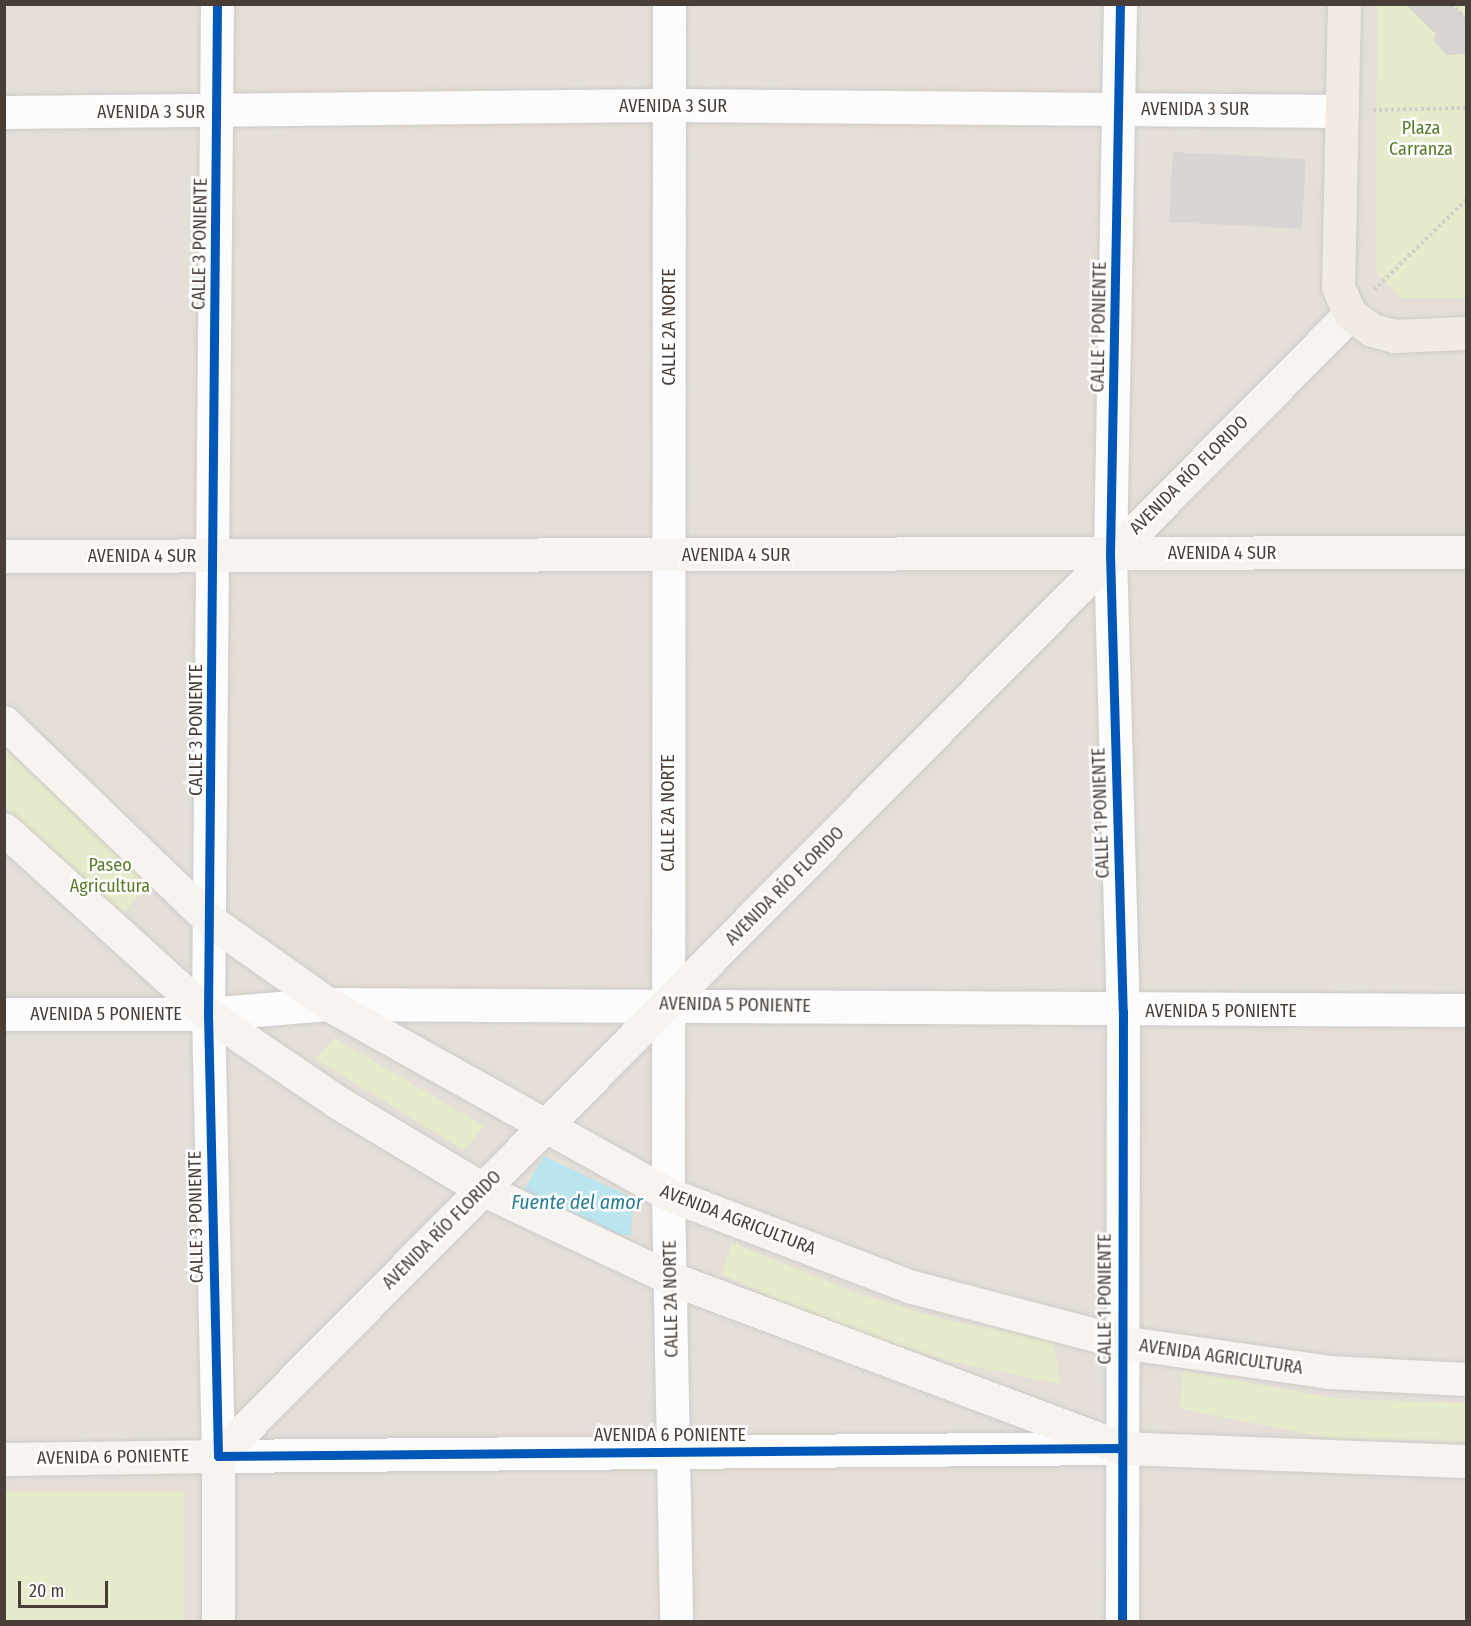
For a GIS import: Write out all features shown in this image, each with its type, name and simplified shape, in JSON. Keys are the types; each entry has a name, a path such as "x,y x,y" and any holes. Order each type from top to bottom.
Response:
{"main road":[{"path":"1344,4 1338,287 1350,314 1372,330 1394,336 1467,333"},
{"name":"AVENIDA RÍO FLORIDO","path":"218,1456 1350,314"},
{"name":"AVENIDA 4 SUR","path":"4,556 1467,552"},
{"name":"AVENIDA AGRICULTURA","path":"4,722 212,922 328,1004 544,1127 668,1194 912,1287 1121,1342 1329,1372 1467,1379"},
{"path":"4,829 208,1014 339,1103 482,1189 670,1278 1122,1448 1467,1461"},
{"name":"AVENIDA 6 PONIENTE","path":"4,1458 218,1456"},
{"name":"CALLE 3 PONIENTE","path":"218,1456 218,1622"}],"street":[{"name":"CALLE 3 PONIENTE","path":"217,4 212,922 208,1014 218,1456"},
{"name":"CALLE 2A NORTE","path":"669,4 668,1194 676,1622"},
{"name":"CALLE 1 PONIENTE","path":"1120,4 1121,109 1110,554 1123,1011 1122,1622"},
{"name":"AVENIDA 3 SUR","path":"4,112 669,105 1342,111"},
{"name":"AVENIDA 5 PONIENTE","path":"4,1014 208,1014 328,1004 668,1004 1123,1011 1467,1010"},
{"name":"AVENIDA 6 PONIENTE","path":"218,1456 1122,1448"}],"path":[{"path":"1451,4 1467,20"},
{"path":"1342,111 1467,108"},
{"path":"1350,314 1467,200"}],"shaded area":[{"path":"5,5 1466,5 1466,1621 5,1621"}],"green space":[{"name":"Plaza Carranza","path":"1377,5 1466,5 1466,298 1401,298 1376,273"},
{"name":"Paseo Agricultura","path":"4,748 150,881 120,918 5,809"},
{"path":"334,1038 484,1126 464,1150 316,1059"},
{"path":"732,1243 859,1294 943,1319 1053,1340 1060,1384 953,1362 833,1326 721,1274"},
{"path":"1183,1371 1341,1399 1466,1403 1466,1441 1334,1439 1180,1409"},
{"path":"5,1491 184,1491 184,1621 5,1621"}],"water":[{"name":"Fuente del amor","path":"544,1156 633,1198 631,1236 566,1230 522,1193"}],"building":[{"path":"1405,4 1451,4 1467,19 1467,54 1446,55 1433,40 1436,34"},
{"path":"1173,152 1306,159 1302,229 1169,222"}],"cycle path":[{"path":"217,4 208,1014 218,1456 1122,1448"},
{"path":"1120,4 1110,554 1123,1011 1122,1622"}]}
